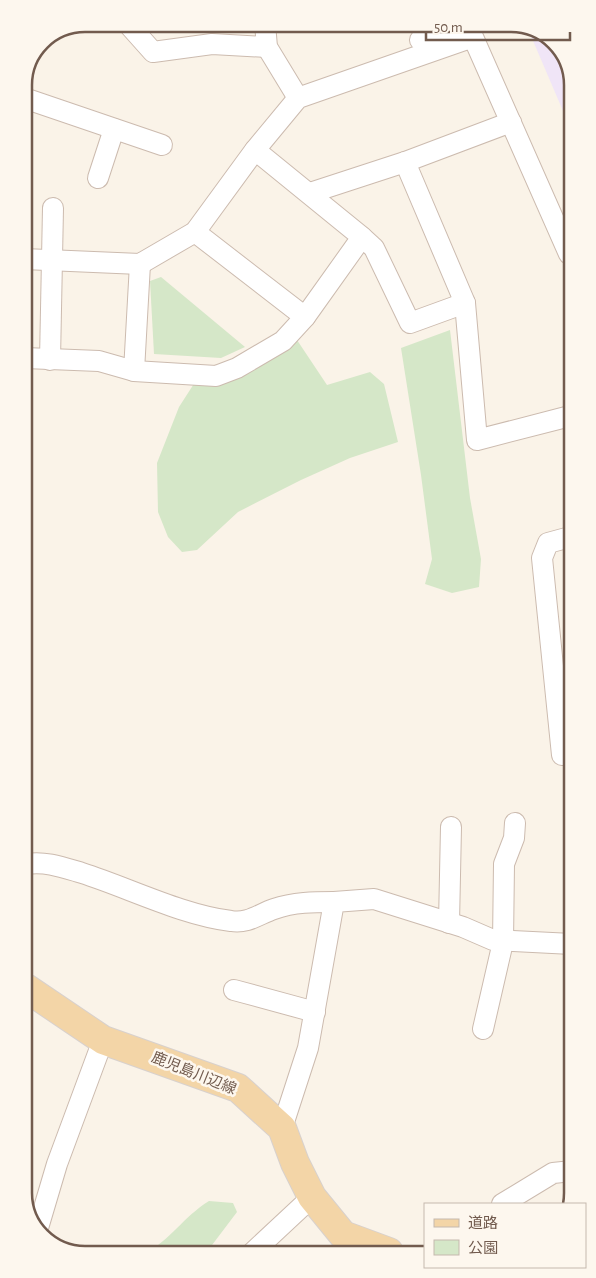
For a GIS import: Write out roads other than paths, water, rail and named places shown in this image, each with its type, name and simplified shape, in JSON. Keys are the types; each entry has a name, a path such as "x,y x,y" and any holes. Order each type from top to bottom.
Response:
{"main road":[{"name":"鹿児島川辺線","path":"32,992 103,1040 238,1088 282,1128 295,1164 312,1197 344,1244"}],"street":[{"path":"135,32 153,52 212,44 267,47"},
{"path":"266,32 267,47 298,98"},
{"path":"33,259 140,264 194,232 255,150 298,98 436,33"},
{"path":"420,39 473,37 510,122 564,227"},
{"path":"33,101 162,145"},
{"path":"310,193 406,162 510,122"},
{"path":"98,178 114,129"},
{"path":"255,150 310,193 374,248 410,323 465,304"},
{"path":"406,162 465,304 477,440 564,418"},
{"path":"50,360 53,208"},
{"path":"194,232 305,316"},
{"path":"33,359 99,361 134,371 216,376 237,368 283,341 305,316 362,237"},
{"path":"134,371 140,264"},
{"path":"562,755 542,558 548,542 564,538"},
{"path":"483,1029 502,942 504,864 514,838 515,823"},
{"path":"449,923 451,827"},
{"path":"32,863 43,861 112,882 202,916 233,922 255,919 272,909 305,902 374,899 502,942 564,944"},
{"path":"282,1128 308,1048 334,902"},
{"path":"234,990 315,1012"},
{"path":"40,1220 57,1164 103,1040"},
{"path":"504,1203 553,1174 564,1172"},
{"path":"260,1245 312,1197"}]}
